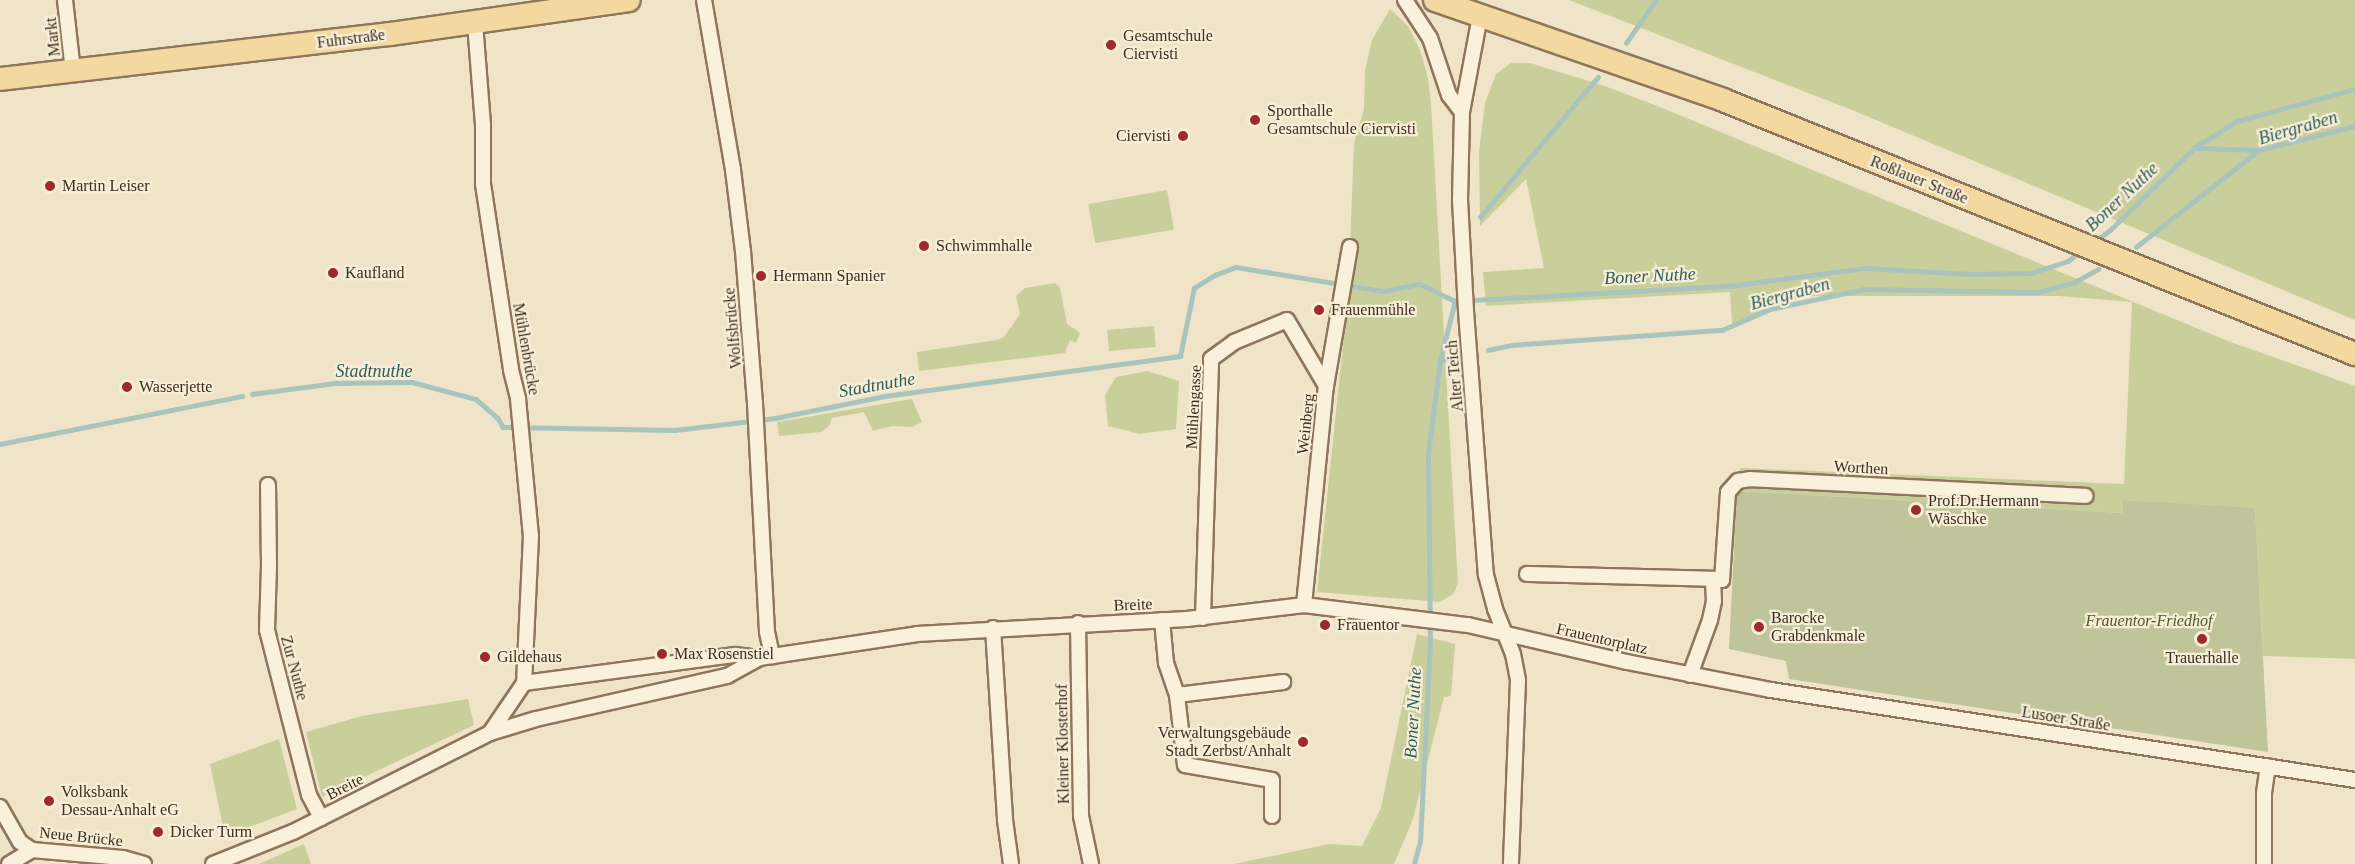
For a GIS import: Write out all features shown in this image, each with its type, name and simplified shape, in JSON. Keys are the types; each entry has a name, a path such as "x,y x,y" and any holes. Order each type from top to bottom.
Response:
{"main road":[{"name":"Fuhrstraße","path":"0,79 475,23 629,0"},
{"path":"1435,0 1480,16"},
{"name":"Roßlauer Straße","path":"1480,16 1723,100 2355,354"}],"street":[{"name":"Markt","path":"65,0 73,71"},
{"name":"Wolfsbrücke","path":"704,0 735,181 755,403 768,632 766,657"},
{"path":"1405,0 1430,38 1449,95 1462,112"},
{"name":"Alter Teich","path":"1480,16 1462,112 1460,200 1486,575 1495,609 1507,634 1516,667 1518,692 1511,864"},
{"name":"Mühlenbrücke","path":"475,23 483,124 483,183 511,370 520,414 531,536 524,683"},
{"name":"Weinberg","path":"1304,605 1326,386 1350,248"},
{"name":"Mühlengasse","path":"1203,618 1211,359 1234,342 1287,321 1326,386"},
{"name":"Worthen","path":"1717,580 1728,492 1738,481 1750,479 2086,496"},
{"name":"Zur Nuthe","path":"268,485 270,566 267,630 309,795 321,818"},
{"path":"1527,574 1717,580 1710,620 1690,675"},
{"name":"Breite","path":"490,733 524,683 735,655 766,657 917,634 1078,623 1203,618 1304,605 1416,618 1507,634"},
{"path":"1162,620 1166,663 1177,695 1185,765 1272,780 1272,816"},
{"name":"Kleiner Klosterhof","path":"1078,623 1081,816 1091,864"},
{"path":"993,628 1005,820 1011,864"},
{"name":"Frauentorplatz","path":"1507,634 1690,675 1771,690"},
{"name":"Breite","path":"213,864 321,818 490,733 536,720 727,676 766,657"},
{"path":"1177,695 1283,682"},
{"name":"Lusoer Straße","path":"1771,690 2355,780"},
{"path":"2264,864 2264,793 2268,766"},
{"name":"Neue Brücke","path":"0,807 20,842 32,850 123,858 144,864"},
{"path":"9,864 32,850"}],"green space":[{"path":"1569,0 2355,0 2355,320 1852,110"},
{"path":"1390,9 1408,26 1420,50 1428,78 1431,103 1458,584 1453,594 1440,602 1317,592 1348,298 1354,143 1364,109 1365,70 1372,40"},
{"path":"1511,63 1530,63 1602,85 1655,105 2228,341 2355,386 2355,659 2263,656 2255,509 2124,500 2123,513 1737,491 1740,468 2124,484 2132,302 2059,296 1815,296 1791,299 1732,324 1730,292 1486,306 1483,272 1544,268 1526,179 1480,226 1479,152 1485,103 1496,74"},
{"path":"1167,190 1174,229 1095,243 1088,204"},
{"path":"1055,283 1060,288 1067,324 1080,333 1076,343 1070,340 1065,353 919,371 917,352 1004,337 1020,314 1016,296 1025,288"},
{"path":"1154,326 1156,347 1109,351 1107,330"},
{"path":"1147,371 1179,381 1176,429 1139,434 1108,426 1105,395 1116,377"},
{"path":"912,399 922,422 912,427 892,426 873,431 864,412 832,418 829,426 821,432 779,436 777,422"},
{"name":"Frauentor-Friedhof","path":"1737,491 2123,513 2123,500 2255,508 2268,752 1789,679 1786,661 1729,649"},
{"path":"1417,634 1455,644 1451,696 1444,697 1413,819 1394,864 1234,864 1329,844 1362,846 1381,808"},
{"path":"468,699 474,725 322,797 306,732 362,716"},
{"path":"279,739 297,809 225,836 210,764"},
{"path":"304,844 311,864 259,864"}],"waterway":[{"path":"1626,43 1656,0"},
{"path":"1480,217 1598,77"},
{"name":"Boner Nuthe","path":"2095,241 2110,230 2194,148 2237,121 2355,89"},
{"name":"Biergraben","path":"2136,247 2259,150 2355,126"},
{"path":"2196,148 2259,150"},
{"name":"Stadtnuthe","path":"252,394 336,383 412,382 476,399 498,418 503,427 675,430 775,418 885,396 1180,356 1194,288 1215,275 1236,267 1383,291 1420,284 1455,301 1737,285 1865,268 1970,274 2031,273 2068,261 2081,251"},
{"name":"Biergraben","path":"1488,350 1511,345 1722,330 1770,309 1864,289 2037,292 2073,283 2098,269"},
{"name":"Boner Nuthe","path":"1414,864 1420,842 1430,644 1428,453 1440,360 1455,301"},
{"name":"Biergraben","path":"1440,360 1453,357"},
{"name":"Stadtnuthe","path":"0,444 242,396"}],"place":[{"name":"Gesamtschule Ciervisti","path":"1111,45"},
{"name":"Sporthalle Gesamtschule Ciervisti","path":"1255,120"},
{"name":"Ciervisti","path":"1183,136"},
{"name":"Martin Leiser","path":"50,186"},
{"name":"Schwimmhalle","path":"924,246"},
{"name":"Kaufland","path":"333,273"},
{"name":"Hermann Spanier","path":"761,276"},
{"name":"Frauenmühle","path":"1319,310"},
{"name":"Wasserjette","path":"127,387"},
{"name":"Prof.Dr.Hermann Wäschke","path":"1916,510"},
{"name":"Frauentor","path":"1325,625"},
{"name":"Barocke Grabdenkmale","path":"1759,627"},
{"name":"Trauerhalle","path":"2202,639"},
{"name":"Max Rosenstiel","path":"662,654"},
{"name":"Gildehaus","path":"485,657"},
{"name":"Verwaltungsgebäude Stadt Zerbst/Anhalt","path":"1303,742"},
{"name":"Volksbank Dessau-Anhalt eG","path":"49,801"},
{"name":"Dicker Turm","path":"158,832"}]}
